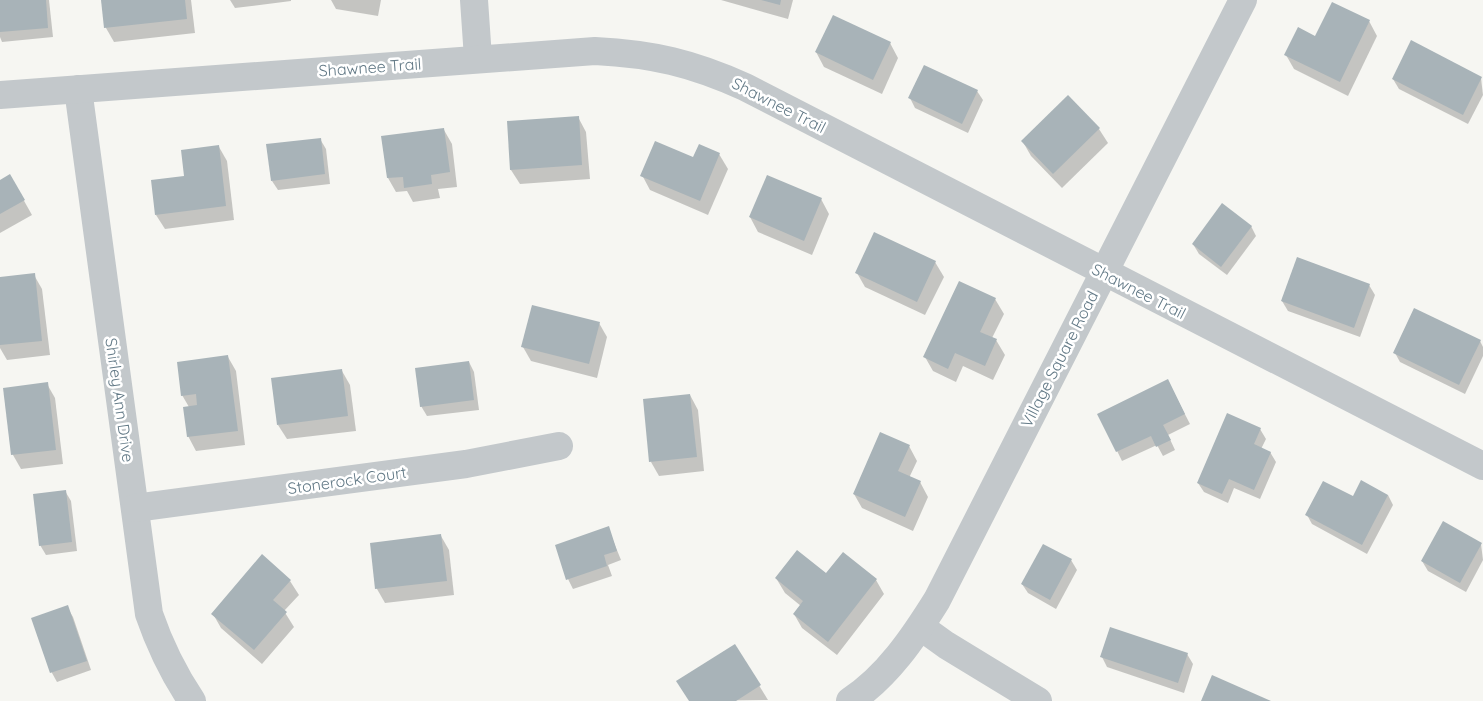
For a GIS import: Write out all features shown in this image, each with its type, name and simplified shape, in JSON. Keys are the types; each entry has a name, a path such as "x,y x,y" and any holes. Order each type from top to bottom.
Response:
{"street":[{"path":"474,0 478,58"},
{"name":"Village Square Road","path":"850,701 891,664 920,627 937,600 1243,0"},
{"name":"Shawnee Trail","path":"0,95 478,58 605,51 634,53 672,60 710,71 745,87 1103,273 1483,466"},
{"name":"Shirley Ann Drive","path":"78,89 149,614 160,645 174,675 192,701"},
{"name":"Stonerock Court","path":"135,508 466,464 559,446"},
{"path":"920,627 1038,701"}],"building":[{"path":"0,0 46,0 48,28 0,32"},
{"path":"101,0 185,0 187,19 104,28"},
{"path":"761,0 781,0 780,5"},
{"path":"1332,2 1370,20 1340,82 1284,55 1298,27 1315,36"},
{"path":"833,15 891,42 873,80 815,52"},
{"path":"1411,40 1482,77 1463,115 1392,79"},
{"path":"924,65 978,90 962,124 908,98"},
{"path":"1068,95 1100,128 1053,174 1021,141"},
{"path":"579,116 582,165 510,170 507,121"},
{"path":"444,128 450,172 431,175 432,184 404,188 403,177 387,178 381,136"},
{"path":"321,138 325,174 271,181 266,144"},
{"path":"655,141 693,157 699,144 720,153 700,201 640,176"},
{"path":"219,145 226,206 155,215 151,180 184,176 181,150"},
{"path":"10,174 25,200 0,214 0,180"},
{"path":"767,175 822,198 804,241 749,217"},
{"path":"1222,203 1252,226 1221,267 1192,244"},
{"path":"874,232 936,261 917,302 855,273"},
{"path":"1297,257 1370,284 1354,328 1281,301"},
{"path":"35,273 42,341 0,345 0,277"},
{"path":"959,281 996,298 980,332 997,339 985,366 955,353 948,369 923,357"},
{"path":"532,305 600,322 589,364 521,347"},
{"path":"1414,308 1481,340 1459,385 1393,353"},
{"path":"228,355 238,431 187,437 183,407 197,405 196,394 181,396 177,362"},
{"path":"469,361 474,400 420,407 415,368"},
{"path":"342,369 348,416 277,425 271,378"},
{"path":"1168,379 1185,414 1163,425 1171,440 1156,447 1151,436 1116,452 1097,414"},
{"path":"48,382 56,450 11,455 3,388"},
{"path":"690,394 697,457 649,462 643,399"},
{"path":"1227,413 1261,428 1254,444 1271,452 1254,490 1229,479 1222,494 1197,483"},
{"path":"880,432 910,445 898,471 921,481 905,517 853,494"},
{"path":"1361,480 1388,495 1362,545 1305,515 1323,481 1353,496"},
{"path":"66,490 72,542 39,546 33,494"},
{"path":"1443,521 1482,543 1460,583 1421,561"},
{"path":"609,526 617,551 604,555 607,566 566,580 555,545"},
{"path":"441,534 447,581 375,589 370,543"},
{"path":"1043,544 1072,559 1050,600 1021,584"},
{"path":"797,550 826,573 843,552 877,579 828,642 793,614 803,601 775,578"},
{"path":"262,554 291,580 273,600 287,612 254,650 211,614"},
{"path":"68,605 87,661 50,673 31,618"},
{"path":"1110,627 1188,653 1178,683 1100,657"},
{"path":"735,644 761,685 736,701 689,701 676,681"},
{"path":"1212,675 1271,701 1201,701"}]}
